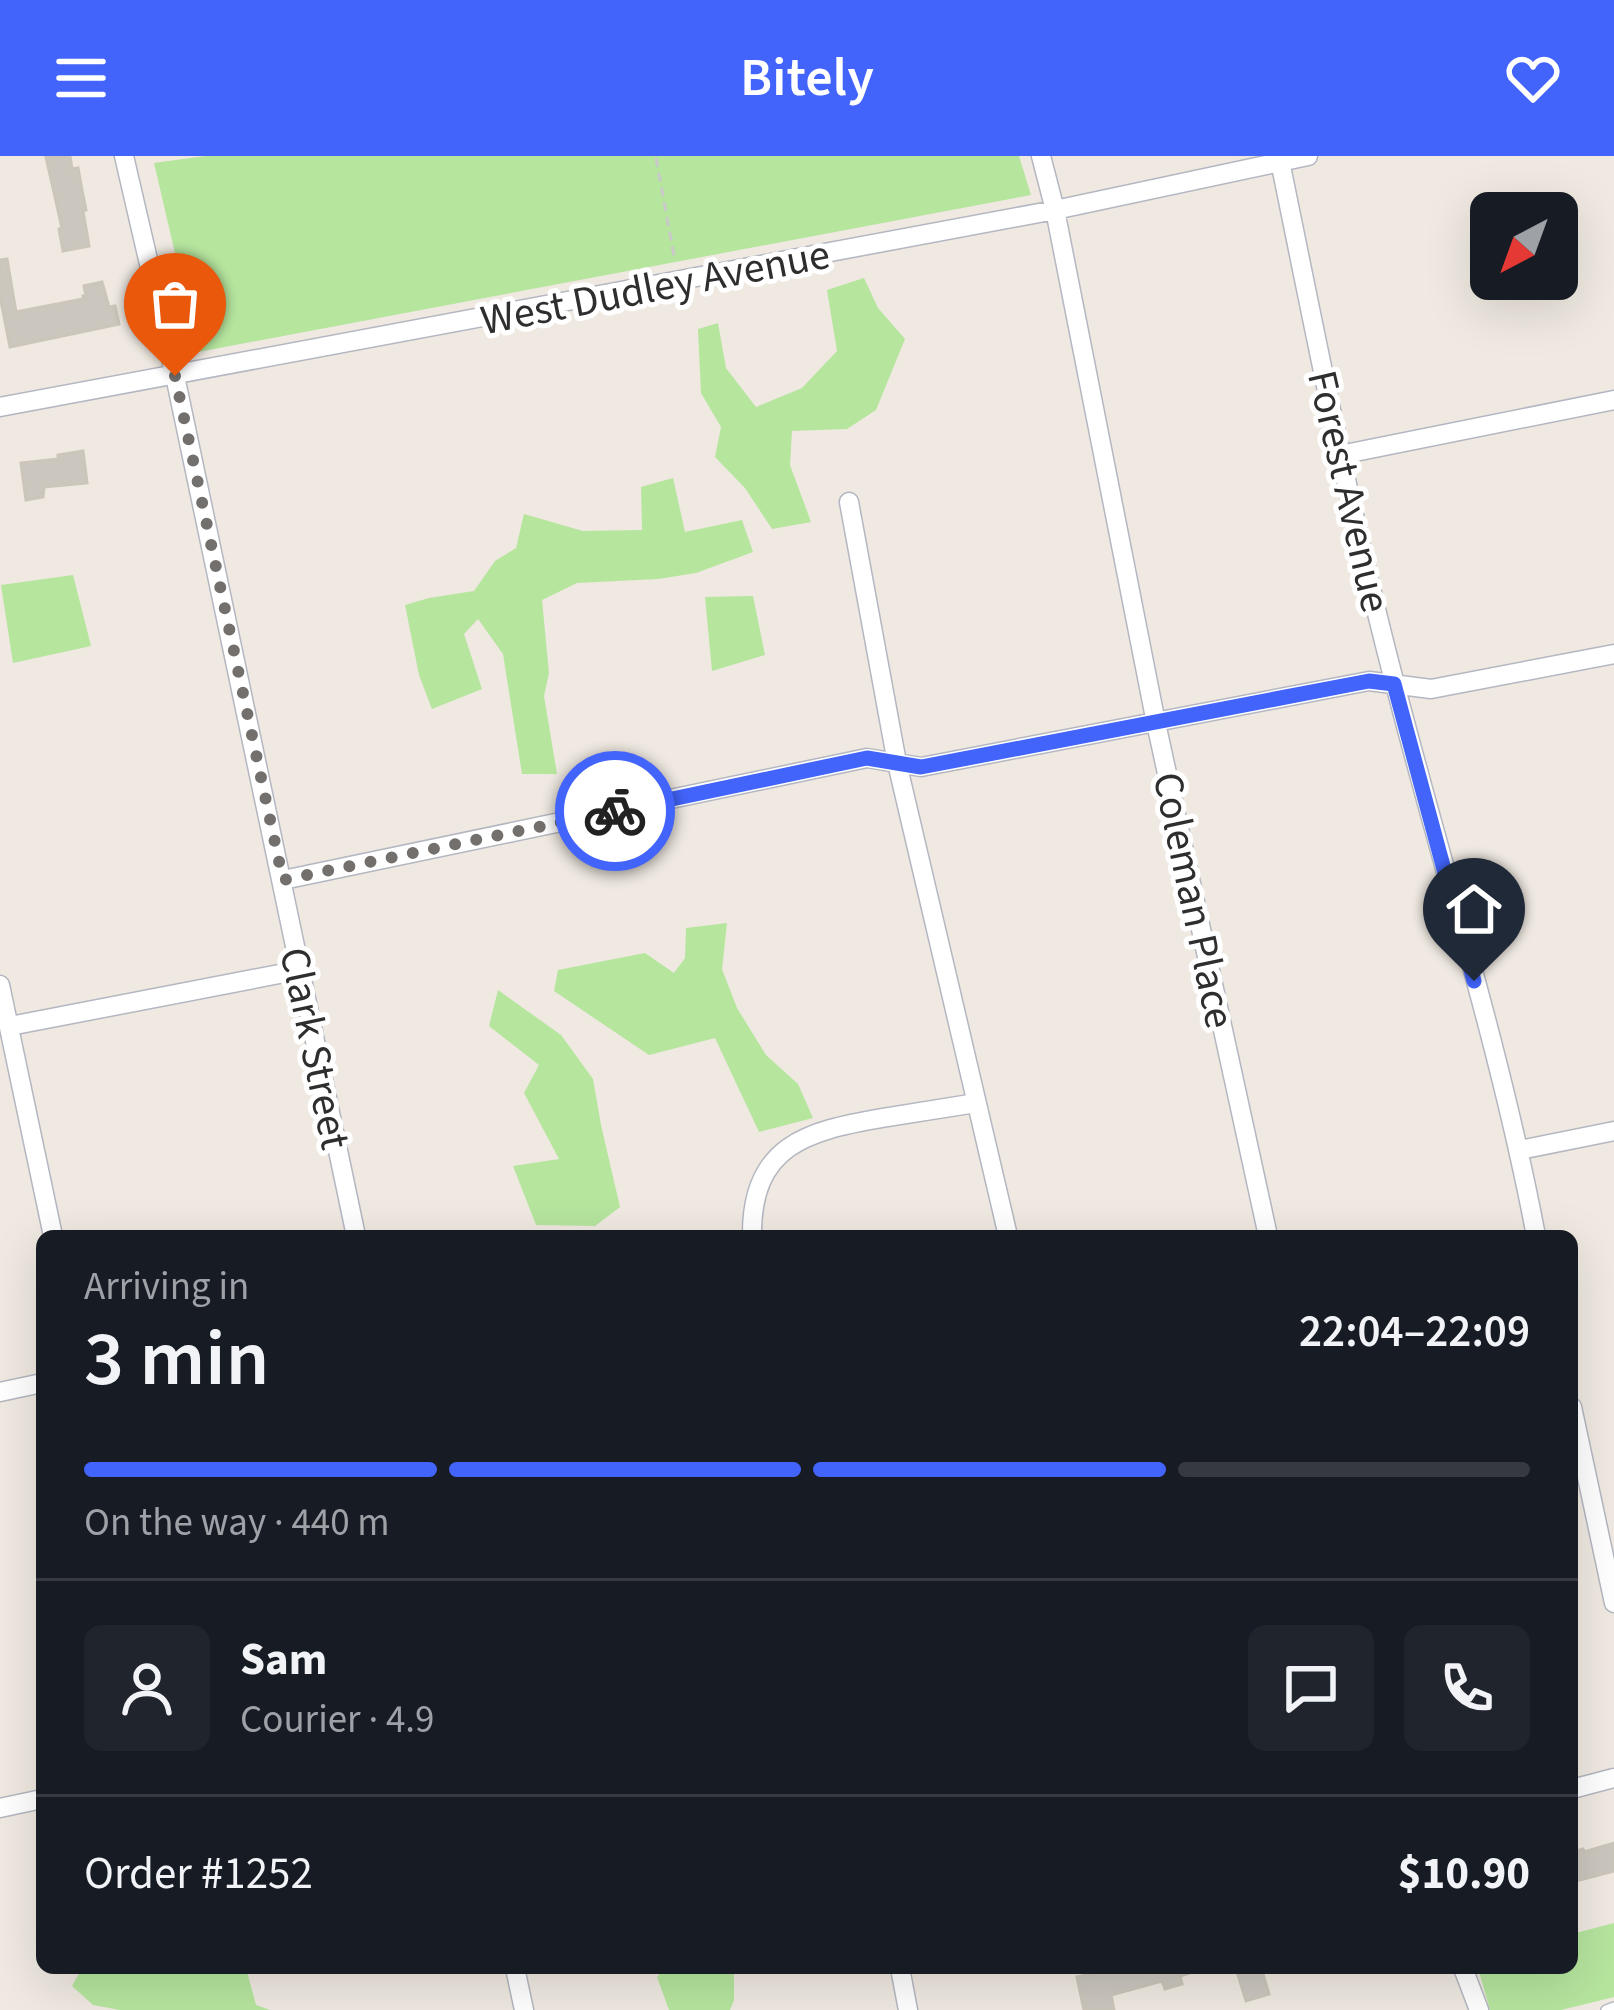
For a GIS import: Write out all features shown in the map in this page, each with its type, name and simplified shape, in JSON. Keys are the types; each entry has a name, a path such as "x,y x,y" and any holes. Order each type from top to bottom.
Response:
{"street":[{"name":"Clark Street","path":"124,156 175,376 355,1230"},
{"name":"Coleman Place","path":"1042,156 1156,723 1267,1230"},
{"name":"West Dudley Avenue","path":"0,407 1055,210 1308,156"},
{"name":"Forest Avenue","path":"1280,161 1340,454 1394,684 1520,1150 1535,1230"},
{"path":"1340,454 1614,400"},
{"path":"849,502 897,763 1007,1230"},
{"path":"283,880 867,758 921,767 1369,681 1431,688 1614,654"},
{"path":"10,1026 299,970"},
{"path":"0,985 52,1230"},
{"path":"752,1230 756,1194 765,1175 784,1150 801,1138 837,1126 976,1102"},
{"path":"1520,1150 1614,1131"},
{"path":"0,1392 36,1384"},
{"path":"1578,1435 1614,1603"},
{"path":"1591,1496 1614,1492"},
{"path":"1578,1787 1614,1778"},
{"path":"0,1808 36,1800"},
{"path":"516,1974 524,2010"},
{"path":"903,1974 908,2010"},
{"path":"1465,1974 1479,2010"}],"path":[{"path":"656,158 679,281"}],"green space":[{"path":"205,156 1019,156 1031,195 198,352 154,163"},
{"path":"864,278 878,308 905,339 876,410 847,429 792,431 790,465 811,522 772,529 745,488 715,457 721,427 701,393 698,329 718,323 726,368 756,407 802,388 837,351 827,290"},
{"path":"673,478 685,532 742,520 753,552 696,573 577,583 542,600 549,673 544,696 557,774 522,774 503,654 478,619 464,634 482,689 432,709 419,675 405,605 474,591 495,561 516,548 524,514 583,531 642,530 641,487"},
{"path":"73,575 91,646 13,663 1,585"},
{"path":"753,596 765,655 712,671 705,597"},
{"path":"727,923 722,969 737,1008 766,1055 798,1084 813,1118 759,1132 715,1038 649,1055 554,991 558,970 645,953 674,973 685,958 686,928"},
{"path":"498,990 561,1035 593,1079 620,1207 595,1226 536,1225 513,1166 559,1159 524,1093 539,1065 489,1026"},
{"path":"1614,1923 1614,1997 1561,2010 1490,2010 1480,1974 1578,1974 1578,1932"},
{"path":"79,1974 248,1974 256,2005 270,2010 120,2010 93,2005 72,1986"},
{"path":"734,1974 734,2000 730,2010 669,2010 657,1977"}],"building":[{"path":"70,156 72,169 78,168 89,246 63,251 46,157"},
{"path":"7,259 16,312 83,299 84,286 102,282 119,324 10,347 0,296 0,260"},
{"path":"83,451 87,483 44,487 43,497 26,500 21,463"},
{"path":"1614,1843 1614,1871 1578,1880 1578,1850"},
{"path":"1186,1974 1180,1976 1182,1984 1165,1989 1162,1981 1111,1995 1114,2010 1084,2010 1077,1977"},
{"path":"1238,1974 1263,1974 1269,1994 1246,2001"}],"way so far":[{"path":"175,376 283,880 615,811"}],"route":[{"path":"615,811 867,758 921,767 1369,681 1394,684 1474,981"}]}
